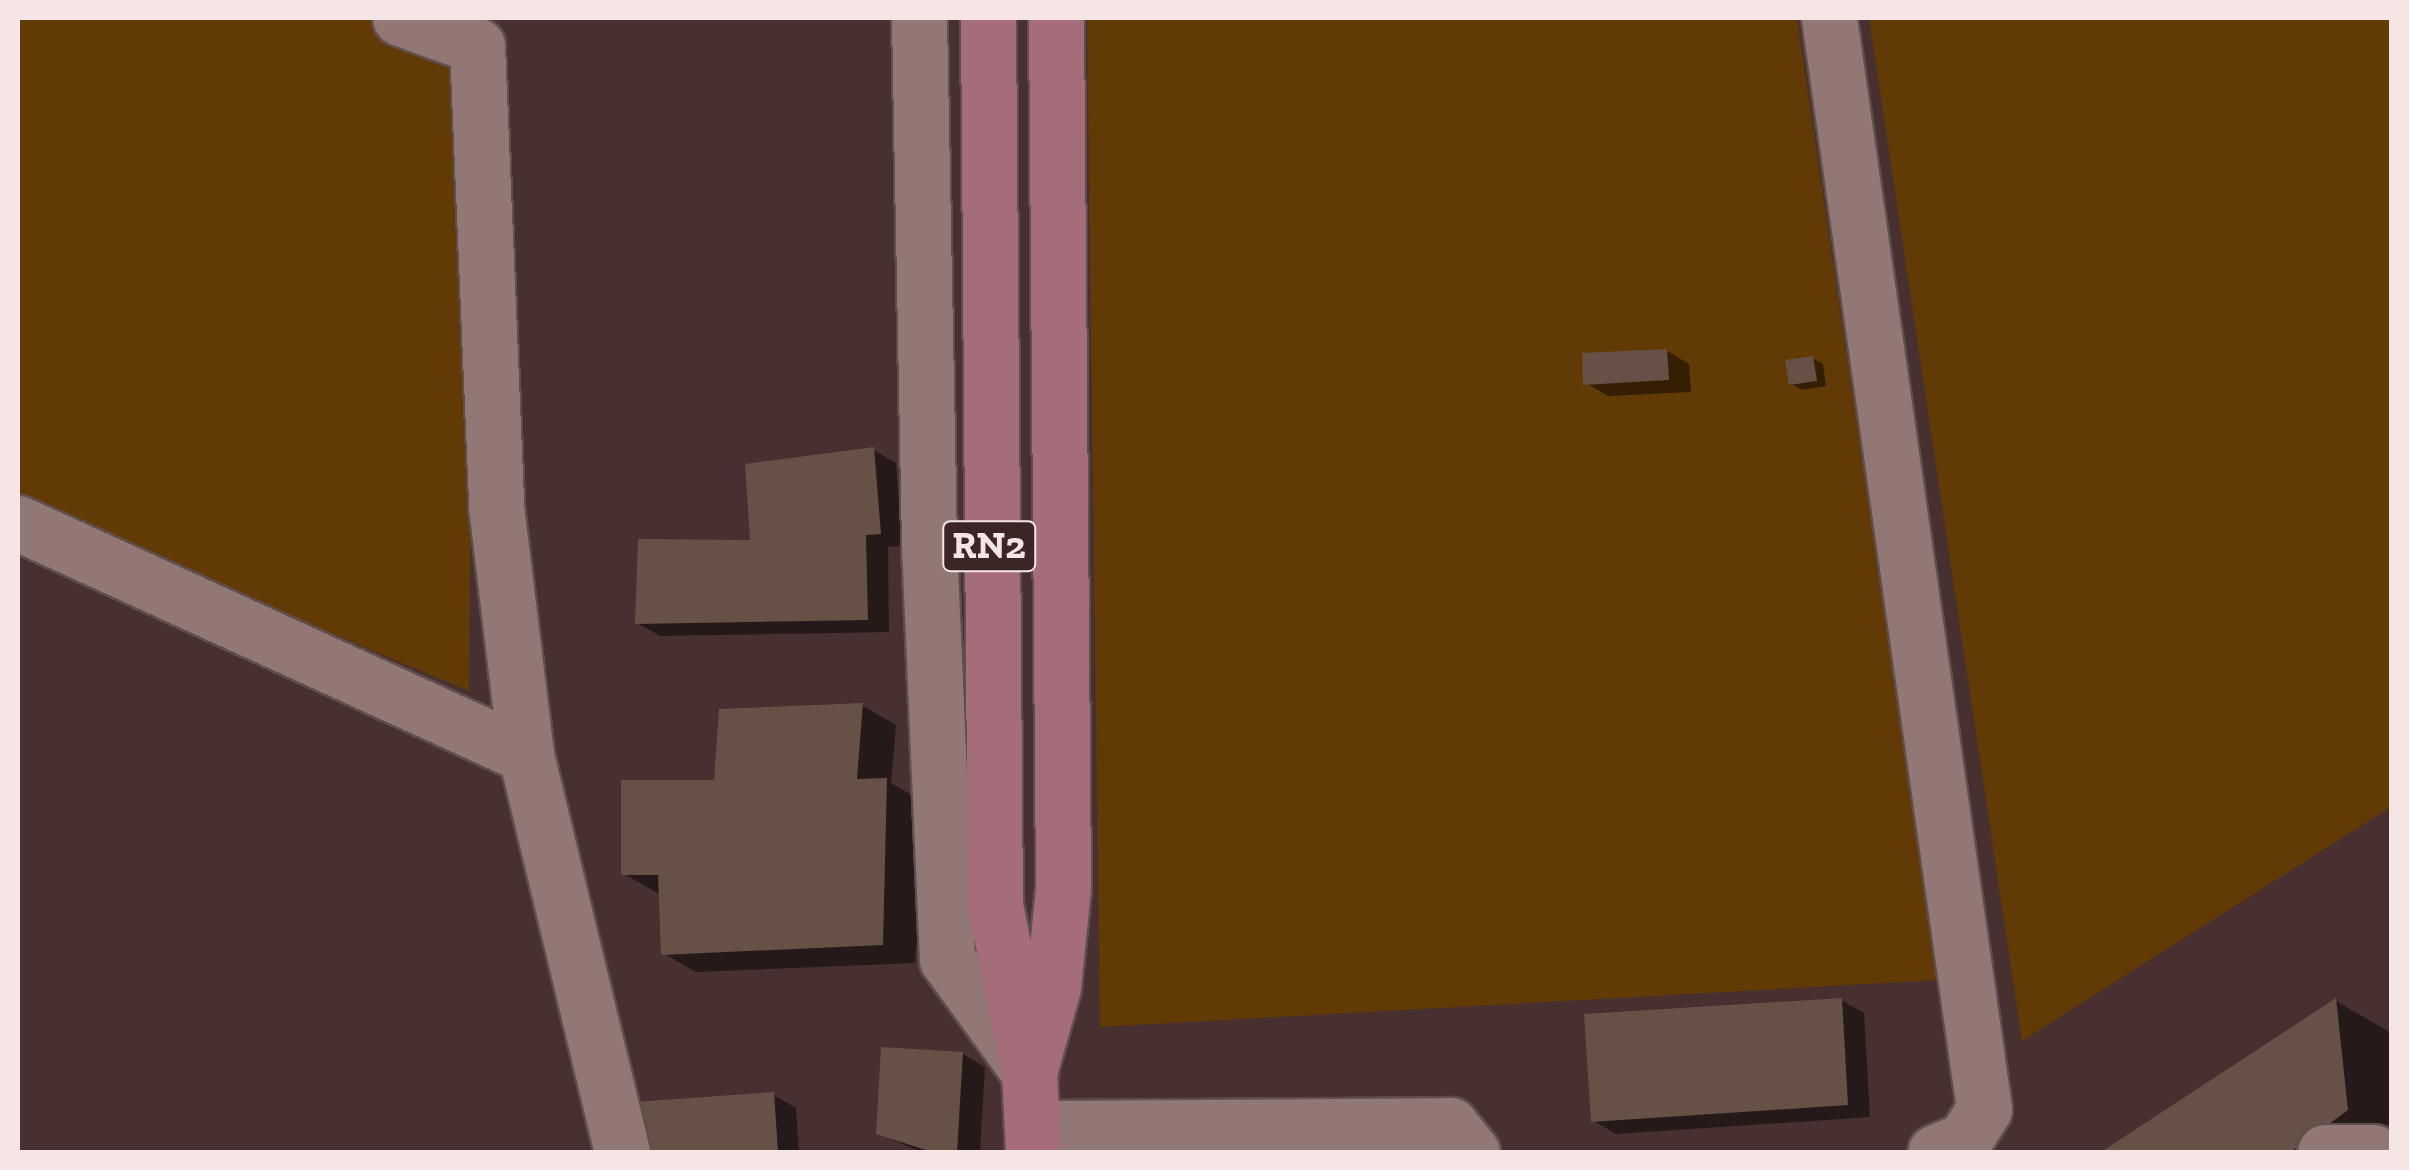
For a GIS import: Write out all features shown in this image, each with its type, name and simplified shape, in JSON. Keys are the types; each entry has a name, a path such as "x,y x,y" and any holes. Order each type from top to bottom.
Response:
{"main road":[{"name":"RN2","path":"988,18 995,906 1030,1072 1033,1140"},
{"name":"RN2","path":"1030,1072 1053,987 1063,888 1056,18"}],"street":[{"path":"400,18 477,46 496,506 526,755 622,1152"},
{"path":"919,18 929,546 947,959 1030,1072"},
{"path":"1828,18 1984,1110 1965,1140 1935,1152"},
{"path":"18,523 526,755"},
{"path":"1033,1140 1450,1125 1472,1152"},
{"path":"2325,1152 2373,1152"}],"shaded area":[{"path":"18,18 474,18 469,691 18,502"},
{"path":"1087,18 1797,18 1939,980 1100,1027"},
{"path":"1869,18 2391,18 2391,807 2022,1041"}],"building":[{"path":"1667,349 1669,380 1583,385 1582,353"},
{"path":"1813,356 1817,381 1789,385 1785,360"},
{"path":"874,447 881,534 866,535 868,620 635,624 638,539 750,540 745,464"},
{"path":"863,703 857,779 887,778 883,945 661,955 658,875 621,875 621,780 714,780 719,709"},
{"path":"1842,998 1848,1105 1591,1122 1584,1014"},
{"path":"2336,998 2348,1110 2291,1152 2101,1152"},
{"path":"881,1047 963,1052 957,1152 932,1152 876,1134"},
{"path":"774,1092 778,1152 638,1152 635,1102"}]}
